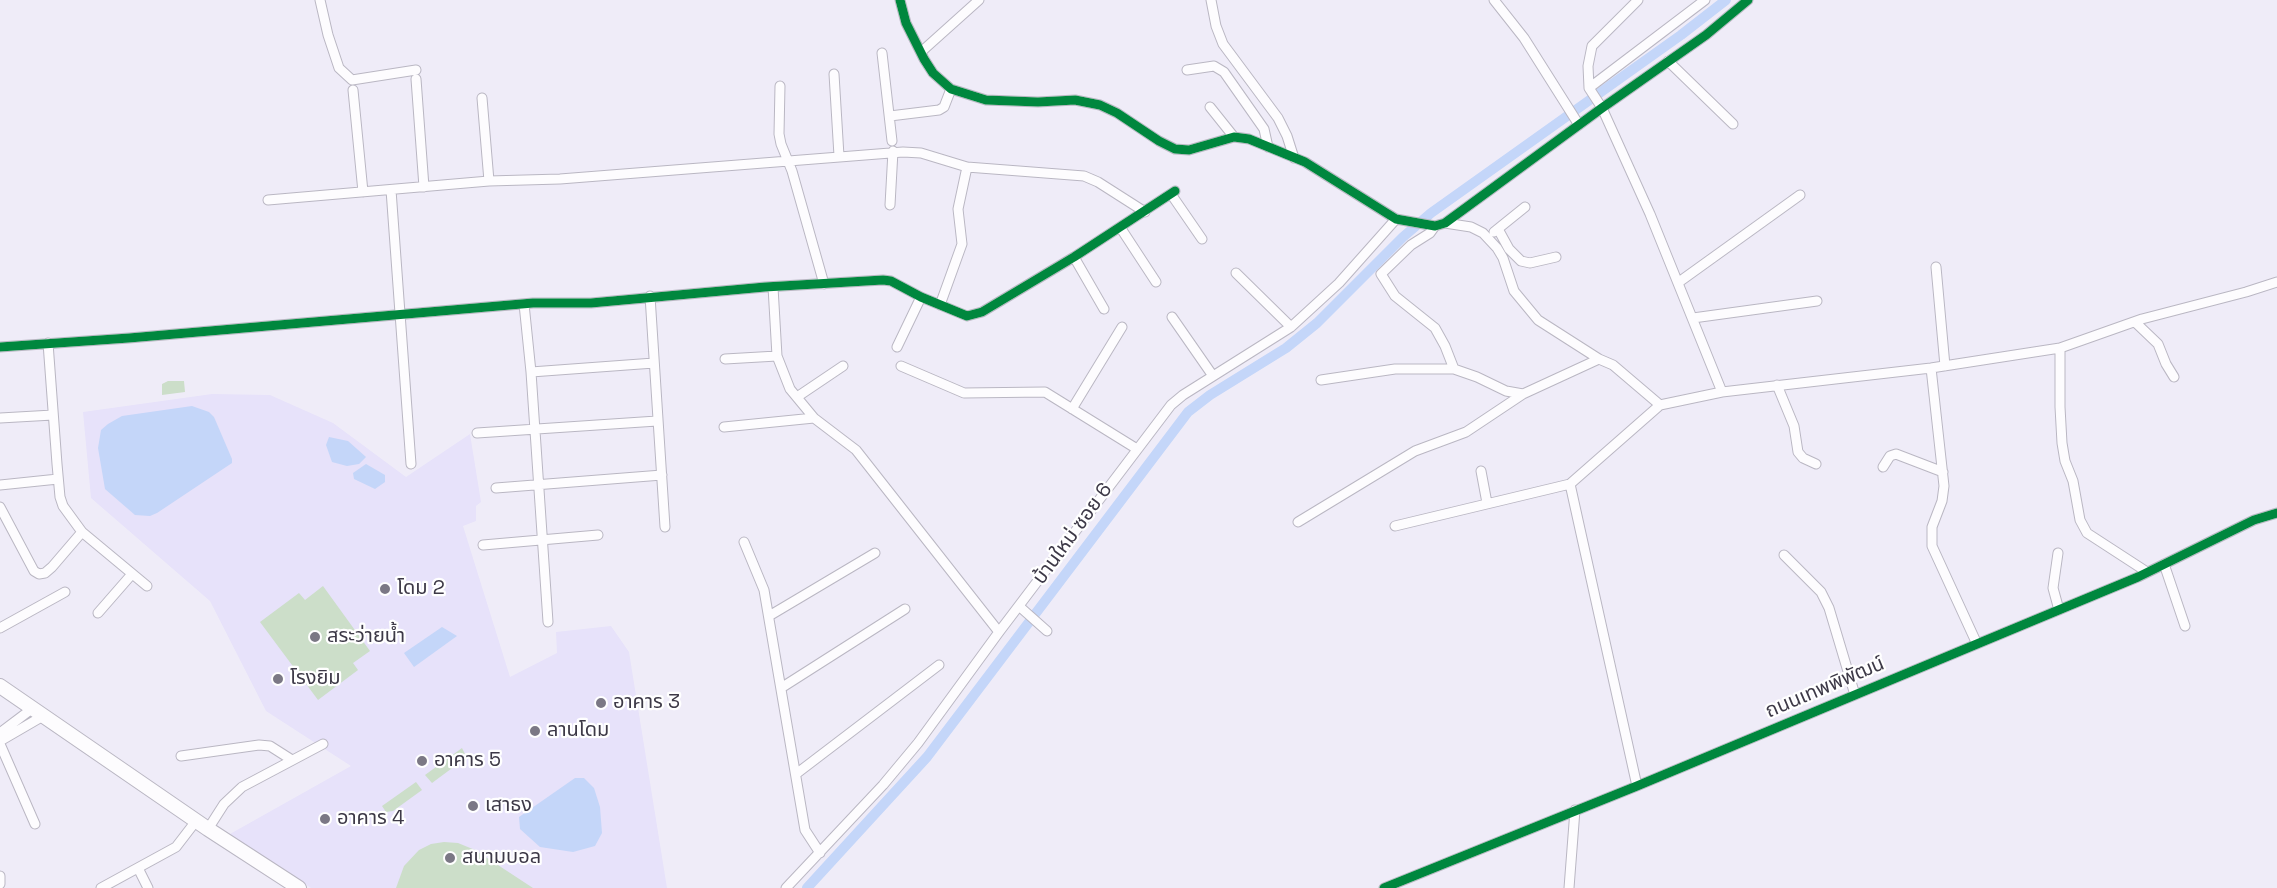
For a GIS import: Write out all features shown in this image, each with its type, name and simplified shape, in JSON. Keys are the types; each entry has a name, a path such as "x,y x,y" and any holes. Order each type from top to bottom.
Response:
{"main road":[{"path":"0,686 202,825 299,888"}],"street":[{"path":"320,0 339,68 352,80 416,75 424,187"},
{"path":"900,0 906,23 933,73 951,89 986,100 1026,102 1075,100 1100,105 1175,149 1189,150 1234,137 1249,139 1294,158 1336,180 1396,219 1430,225 1445,223 1471,227 1487,238 1503,258 1514,291 1528,310 1550,329 1627,375 1660,405"},
{"path":"921,52 979,0"},
{"path":"1211,0 1216,26 1223,44 1278,118 1294,158"},
{"path":"1494,0 1524,38 1577,121"},
{"path":"1638,0 1592,46 1588,66 1590,89 1601,106 1679,282 1722,392"},
{"path":"1590,89 1705,0"},
{"path":"1445,223 1577,121 1706,35 1748,0"},
{"path":"882,53 892,146 890,205"},
{"path":"1668,61 1733,124"},
{"path":"1187,70 1214,66 1224,72 1264,129 1268,147"},
{"path":"834,74 839,156"},
{"path":"780,86 779,134 824,284"},
{"path":"890,116 939,110 944,107 951,89"},
{"path":"352,90 363,192"},
{"path":"482,98 489,181"},
{"path":"1210,107 1234,137"},
{"path":"268,200 489,181 560,179 787,161 839,156 892,146 967,167 1084,176 1098,182 1145,212"},
{"path":"940,305 962,244 958,209 967,167"},
{"path":"391,190 411,464"},
{"path":"0,347 524,304 591,303 650,296 883,280 891,281 921,297 967,316 982,312 1074,257 1173,193 1202,239"},
{"path":"1679,282 1800,195"},
{"path":"1487,238 1525,207"},
{"name":"บ้านใหม่ ซอย 6","path":"786,888 883,785 918,743 999,632 1023,610 1137,448 1171,405 1184,394 1291,327 1340,283 1396,219"},
{"path":"1430,225 1430,233 1411,245 1381,274 1395,296 1435,328 1454,369"},
{"path":"1120,227 1156,282"},
{"path":"1498,229 1509,249 1521,261 1530,263 1556,257"},
{"path":"1074,257 1104,309"},
{"path":"1936,267 1945,366"},
{"path":"1236,273 1291,327"},
{"path":"1395,526 1570,484 1660,405 1722,392 1931,368 2060,348 2135,321 2277,282"},
{"path":"773,287 777,356 784,378 814,418 856,450 999,632"},
{"path":"650,296 665,527"},
{"path":"897,347 921,297"},
{"path":"1693,318 1817,302"},
{"path":"524,304 531,372 548,622"},
{"path":"1172,317 1213,376"},
{"path":"2135,321 2158,344 2174,377"},
{"path":"1072,409 1122,327"},
{"path":"48,343 58,478 63,506 82,532 147,586"},
{"path":"2060,348 2062,442 2065,462 2073,481 2080,520 2087,533 2147,572"},
{"path":"725,359 777,356"},
{"path":"1298,522 1415,452 1475,428 1523,394 1599,359"},
{"path":"531,372 654,363"},
{"path":"797,397 843,366"},
{"path":"901,366 964,393 1045,392 1137,448"},
{"path":"1931,368 1944,486 1942,501 1932,527 1932,546 1977,645"},
{"path":"1321,380 1395,369 1454,369 1506,391 1523,394"},
{"path":"1777,385 1794,426 1798,453 1816,464"},
{"path":"0,418 53,415"},
{"path":"724,427 814,418"},
{"path":"477,433 657,421"},
{"path":"1883,467 1890,456 1896,454 1943,472"},
{"path":"1481,471 1487,503"},
{"path":"496,488 662,475"},
{"path":"0,485 58,478"},
{"path":"1570,484 1637,786"},
{"path":"0,507 34,571 39,574 45,573 52,567 82,532"},
{"name":"ถนนเทพพิพัฒน์","path":"1384,888 1977,645 2147,572 2254,520 2277,513"},
{"path":"483,545 598,535"},
{"path":"744,542 764,590 805,830 820,854"},
{"path":"2058,553 2053,588 2059,610"},
{"path":"769,616 875,554"},
{"path":"1784,555 1821,592 1829,608 1855,695"},
{"path":"2164,564 2185,626"},
{"path":"98,613 132,574"},
{"path":"0,628 65,592"},
{"path":"781,688 905,609"},
{"path":"1023,610 1047,631"},
{"path":"796,774 939,665"},
{"path":"0,733 38,712"},
{"path":"35,824 0,742 38,712"},
{"path":"101,888 176,848 242,787 323,744"},
{"path":"181,756 259,745 270,746 292,760"},
{"path":"1569,888 1575,810"},
{"path":"138,868 148,888"},
{"path":"0,876 0,884"}],"shaded area":[{"path":"212,394 270,395 333,423 406,477 470,434 481,502 476,506 476,521 463,526 510,677 557,653 556,632 611,626 629,652 667,888 311,888 230,834 351,766 266,711 210,601 91,498 83,412"}],"green space":[{"path":"168,381 184,381 185,392 162,395 162,384"},
{"name":"สระว่ายน้ำ","path":"323,586 370,651 353,663 358,670 318,700 260,622 299,593 305,600"},
{"path":"462,748 465,754 463,760 432,783 425,775"},
{"path":"416,782 422,790 393,811 386,812 382,806"},
{"name":"สนามบอล","path":"458,843 475,850 533,888 396,888 404,866 419,850 431,844"}],"water":[{"path":"192,406 209,412 214,417 232,463 157,513 150,516 135,515 105,489 98,448 101,430 122,416"},
{"path":"329,437 348,441 366,457 359,464 347,466 332,462 326,445"},
{"path":"366,464 385,475 385,482 375,489 354,479 353,473"},
{"path":"442,627 457,636 414,667 404,653"},
{"path":"575,778 584,778 594,788 600,807 602,833 595,846 573,852 540,847 520,829 519,817"}],"waterway":[{"path":"807,888 927,757 1188,412 1210,395 1286,348 1317,323 1403,237 1431,213 1681,35 1726,0"}],"cycle path":[{"path":"900,0 906,23 924,59 933,73 951,89 986,100 1038,102 1075,100 1100,105 1175,149 1189,150 1234,137 1249,139 1305,162 1396,219 1435,226 1445,223 1706,35 1748,0"},
{"path":"0,347 533,303 591,303 765,287 883,280 891,281 921,297 967,316 982,312 1074,257 1175,191"},
{"path":"1384,888 1637,786 2138,577 2254,520 2277,513"}],"place":[{"name":"โดม 2","path":"385,589"},
{"name":"สระว่ายน้ำ","path":"315,637"},
{"name":"โรงยิม","path":"278,679"},
{"name":"อาคาร 3","path":"601,703"},
{"name":"ลานโดม","path":"535,731"},
{"name":"อาคาร 5","path":"422,761"},
{"name":"เสาธง","path":"473,806"},
{"name":"อาคาร 4","path":"325,819"},
{"name":"สนามบอล","path":"450,858"}]}
